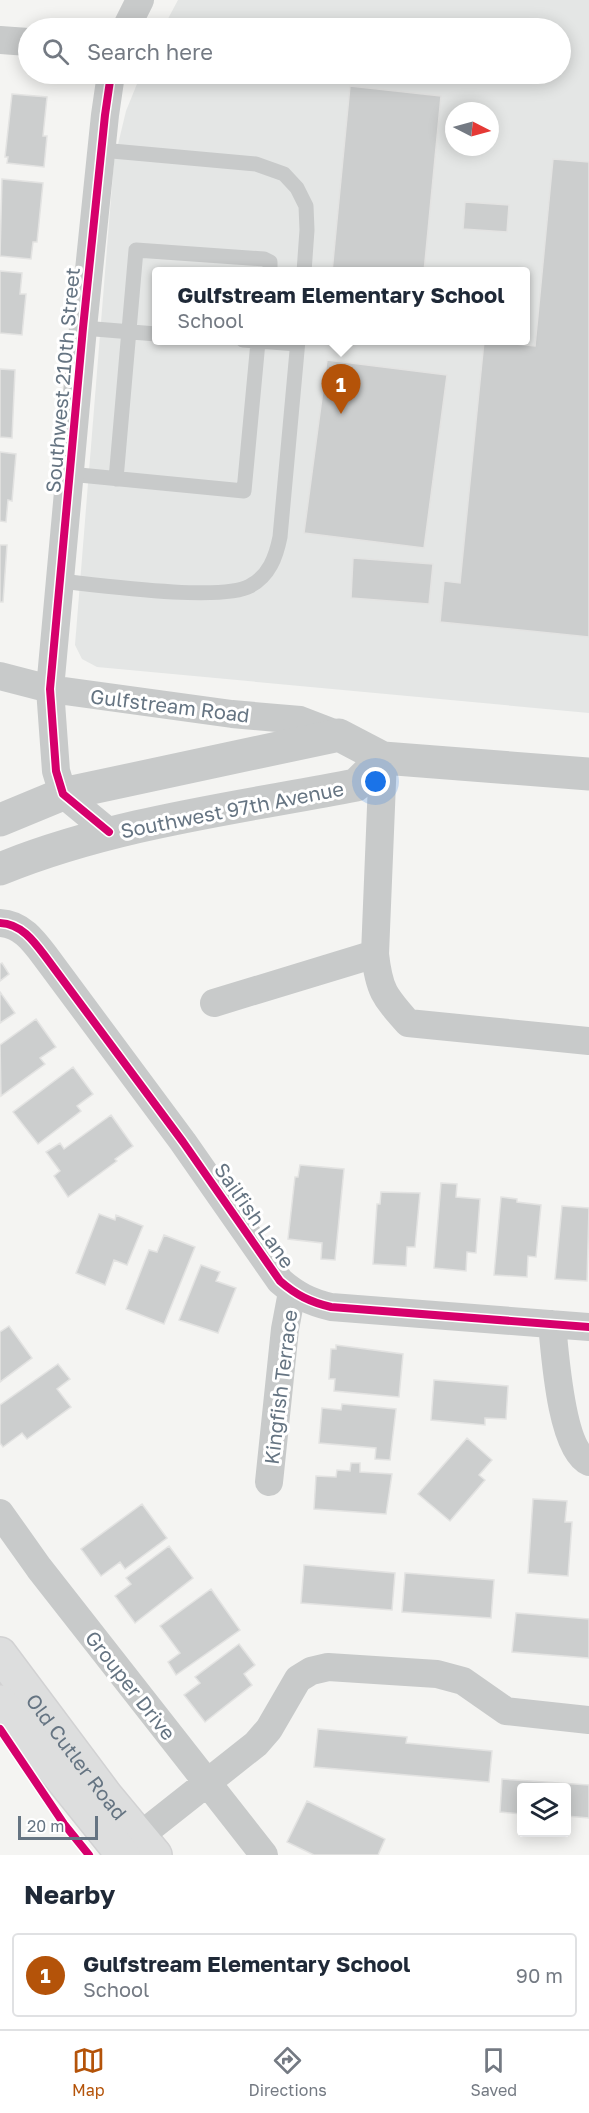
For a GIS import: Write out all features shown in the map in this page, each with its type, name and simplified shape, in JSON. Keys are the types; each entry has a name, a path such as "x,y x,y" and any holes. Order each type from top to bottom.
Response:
{"main road":[{"name":"Old Cutler Road","path":"0,1654 130,1850"},
{"name":"Old Cutler Road","path":"0,1702 130,1850"}],"street":[{"path":"131,18 140,0"},
{"path":"0,40 18,41"},
{"name":"Southwest 210th Street","path":"63,794 56,771 50,689 83,328 110,84"},
{"name":"Gulfstream Road","path":"0,676 50,689 300,720 339,735"},
{"path":"0,820 63,794 339,735 383,758 589,774"},
{"path":"383,758 375,954 378,982 386,999 408,1023 589,1041"},
{"name":"Southwest 97th Avenue","path":"0,869 42,852 109,832 356,785 383,758"},
{"path":"63,794 109,832"},
{"name":"Sailfish Lane","path":"3,923 28,935 45,956 183,1142 269,1266 292,1292 309,1301 331,1307 589,1327"},
{"path":"214,1003 375,954"},
{"name":"Kingfish Terrace","path":"269,1482 285,1329 292,1292"},
{"path":"552,1324 567,1430 576,1452 589,1462"},
{"name":"Grouper Drive","path":"0,1513 39,1568 264,1855"},
{"path":"130,1850 207,1782 263,1737 298,1679 311,1671 328,1667 437,1674 463,1681 506,1711 589,1720"}],"lane":[{"path":"101,150 256,164 284,174 297,188 306,206 304,267"},
{"path":"116,479 134,256 140,248 264,259 270,262 270,267"},
{"path":"83,328 152,334"},
{"path":"69,474 244,491 256,345"},
{"path":"60,581 215,594 241,591 261,578 274,561 280,537 297,345"}],"shaded area":[{"path":"178,0 589,0 589,713 97,667 82,659 75,645 114,161 126,111 137,84 571,84 571,18 168,18"}],"building":[{"path":"350,86 441,96 424,267 332,267"},
{"path":"12,94 47,97 43,136 47,136 44,167 7,163 8,157 5,157"},
{"path":"553,159 589,162 589,637 440,622 444,581 460,583 484,345 535,346"},
{"path":"2,179 43,183 37,242 33,242 31,259 0,256"},
{"path":"465,202 509,205 507,232 463,229"},
{"path":"0,271 22,273 20,294 26,294 22,335 0,333"},
{"path":"327,360 447,375 424,548 304,533"},
{"path":"0,369 15,370 12,438 0,437"},
{"path":"0,452 16,454 12,501 8,500 6,522 0,521"},
{"path":"0,545 7,545 3,602 0,602"},
{"path":"353,558 433,564 429,604 351,598"},
{"path":"2,963 9,974 0,981 0,964"},
{"path":"0,992 15,1013 0,1023"},
{"path":"36,1019 56,1047 40,1058 45,1064 1,1096 0,1045"},
{"path":"73,1067 93,1094 77,1106 81,1111 38,1144 13,1112"},
{"path":"111,1115 133,1146 115,1159 117,1161 68,1197 54,1176 60,1171 46,1152 60,1143 64,1149"},
{"path":"300,1165 344,1169 335,1260 321,1259 322,1243 288,1239 295,1177 298,1177"},
{"path":"441,1183 457,1184 456,1197 480,1199 476,1253 467,1252 466,1271 434,1268"},
{"path":"381,1192 420,1193 415,1247 407,1247 406,1266 373,1264 377,1204 380,1204"},
{"path":"501,1197 541,1205 536,1257 528,1256 527,1277 494,1275"},
{"path":"562,1206 589,1208 587,1281 555,1279"},
{"path":"99,1214 115,1220 116,1215 143,1226 127,1265 114,1260 105,1285 76,1273"},
{"path":"164,1235 195,1247 164,1324 126,1309 149,1250 157,1252"},
{"path":"201,1265 220,1272 216,1281 236,1288 218,1333 179,1320"},
{"path":"9,1326 32,1358 0,1382 0,1332"},
{"path":"336,1345 403,1354 399,1397 334,1391 335,1379 329,1379 331,1349 336,1349"},
{"path":"58,1364 70,1379 57,1389 71,1407 27,1439 22,1433 3,1447 0,1443 0,1405"},
{"path":"434,1380 508,1386 506,1419 485,1418 485,1425 431,1420"},
{"path":"342,1404 396,1409 390,1460 375,1459 376,1448 319,1443 322,1408 341,1410"},
{"path":"467,1438 492,1460 479,1475 485,1480 450,1521 418,1494"},
{"path":"351,1463 360,1463 360,1472 392,1474 386,1514 314,1509 316,1476 336,1477 337,1470 350,1471"},
{"path":"533,1499 567,1501 565,1522 572,1522 568,1576 528,1573"},
{"path":"142,1504 167,1538 125,1569 120,1562 101,1576 81,1549"},
{"path":"169,1546 193,1578 135,1623 115,1596 131,1584 126,1578"},
{"path":"304,1565 395,1573 392,1610 301,1603"},
{"path":"405,1573 494,1580 491,1618 402,1612"},
{"path":"211,1589 240,1630 176,1675 168,1662 180,1653 160,1626"},
{"path":"516,1613 589,1619 589,1658 512,1652"},
{"path":"239,1644 255,1665 244,1674 252,1685 205,1722 184,1695 200,1683 195,1677"},
{"path":"318,1729 407,1737 406,1743 492,1751 489,1782 314,1767"},
{"path":"502,1779 560,1783 517,1783 517,1814 500,1812"},
{"path":"571,1784 589,1785 589,1818 571,1816"},
{"path":"307,1801 385,1839 378,1855 314,1855 287,1842"}],"cycle path":[{"path":"109,832 63,794 56,771 50,689 83,328 110,84"},
{"path":"0,923 20,930 40,950 183,1142 280,1281 292,1290 310,1300 331,1307 589,1327"},
{"path":"0,1729 64,1824 89,1855"}],"place":[{"name":"Gulfstream Elementary School","path":"341,414"}]}
